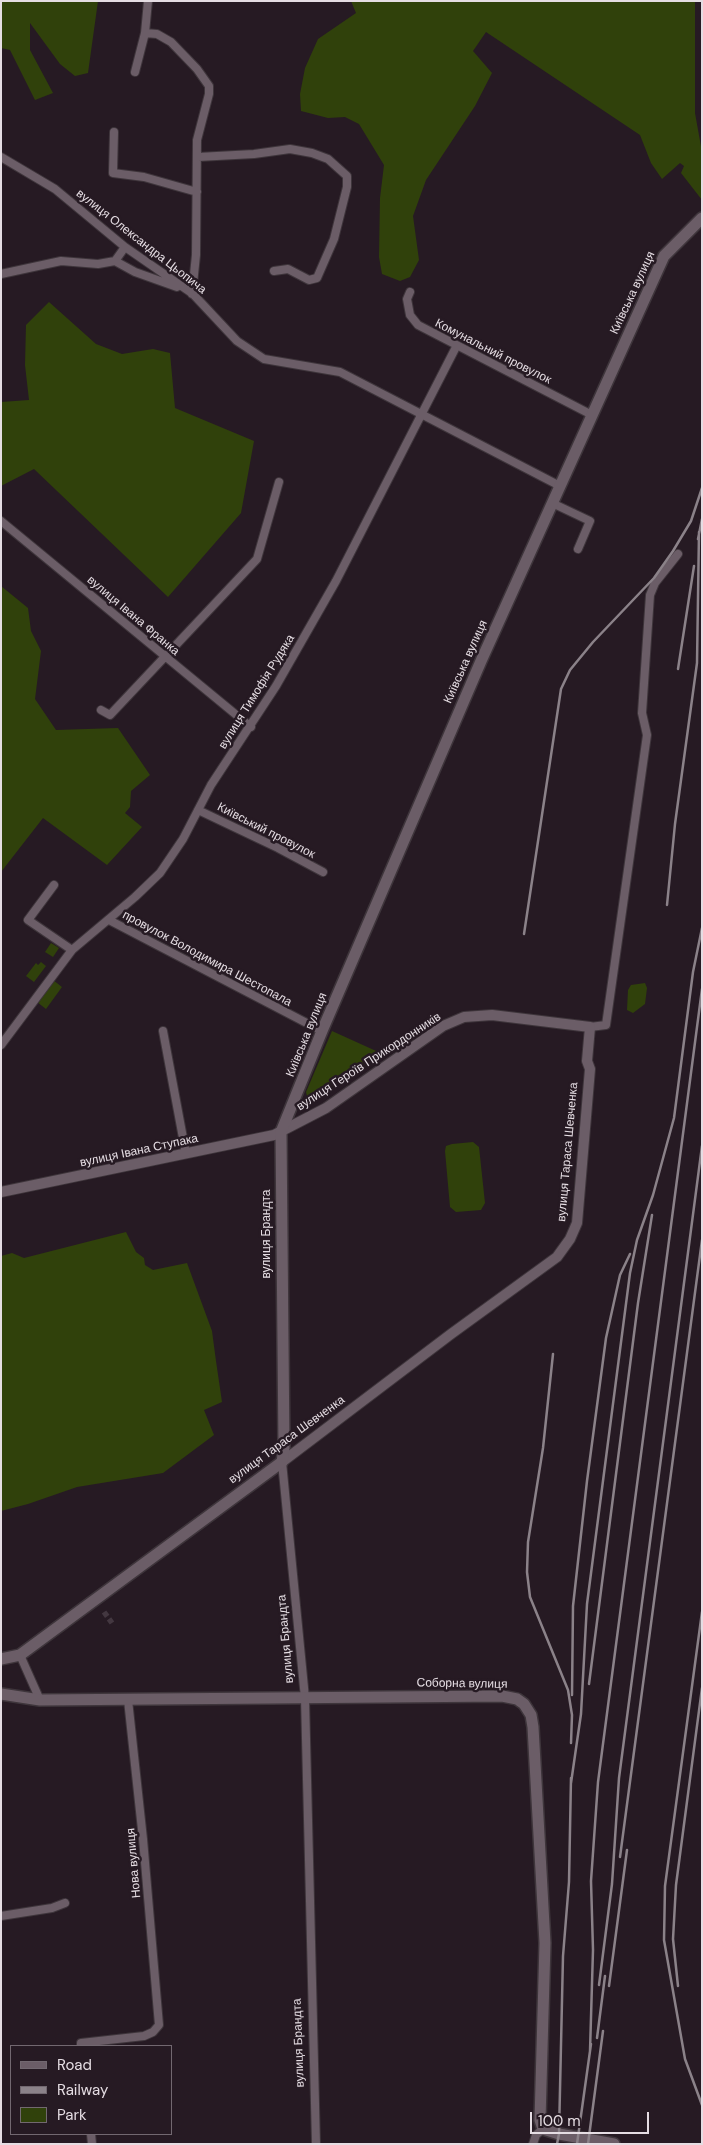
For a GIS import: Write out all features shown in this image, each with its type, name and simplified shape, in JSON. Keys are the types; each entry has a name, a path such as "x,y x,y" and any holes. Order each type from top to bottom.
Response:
{"main road":[{"name":"Київська вулиця","path":"282,1132 322,1031 481,661 664,256 702,218"},
{"name":"вулиця Брандта","path":"282,1132 284,1448 282,1462"},
{"name":"вулиця Тараса Шевченка","path":"20,1654 282,1462"},
{"path":"1,1659 20,1654"},
{"name":"Соборна вулиця","path":"1,1694 40,1700 502,1696 517,1699 524,1704 531,1715 545,1943 540,2120 543,2128"},
{"path":"543,2128 592,2142 614,2144"}],"street":[{"path":"135,72 145,32 148,1"},
{"path":"1,274 62,261 98,264 115,262 135,272 193,294 192,284 196,255 197,140 209,94 209,86 197,69 171,42 157,34 145,32"},
{"path":"114,132 113,173 144,177 197,192"},
{"path":"198,157 254,154 290,149 312,153 328,159 347,176 347,187 334,238 317,278 309,280 288,269 274,271"},
{"name":"вулиця Олександра Цьопича","path":"1,157 56,189 125,247 193,294 237,341 264,359 340,372 560,486"},
{"path":"115,262 125,247"},
{"name":"Комунальний провулок","path":"410,292 406,298 410,315 418,325 456,347 592,415"},
{"name":"вулиця Тимофія Рудяка","path":"1,1045 72,950 109,920 160,873 183,838 210,785 251,727 336,581 456,347"},
{"path":"101,710 110,715 257,559 279,482"},
{"path":"552,503 590,521 578,549"},
{"name":"вулиця Івана Франка","path":"1,521 251,727"},
{"path":"590,1028 606,1025 647,735 642,713 650,595 655,583 678,554"},
{"name":"Київський провулок","path":"198,810 278,848 323,872"},
{"path":"54,885 28,920 72,950"},
{"name":"провулок Володимира Шестопала","path":"109,920 322,1031"},
{"name":"вулиця Героїв Прикордонників","path":"282,1132 326,1108 443,1026 464,1017 492,1015 590,1028"},
{"name":"вулиця Тараса Шевченка","path":"282,1462 451,1334 558,1257 570,1239 577,1223 590,1069 587,1061 590,1028"},
{"path":"162,1031 186,1154"},
{"name":"вулиця Івана Ступака","path":"1,1192 282,1132"},
{"name":"вулиця Брандта","path":"282,1462 305,1698 316,2144"},
{"path":"20,1654 40,1700"},
{"name":"Нова вулиця","path":"82,2045 81,2043 144,2036 154,2032 158,2025 143,1839 128,1700"},
{"path":"1,1916 52,1908 65,1903"},
{"path":"533,2144 536,2135 543,2128"}],"green space":[{"path":"1,1 98,1 88,73 75,76 60,64 30,23 30,50 53,93 35,100 10,50 1,48"},
{"path":"351,1 695,1 695,113 702,152 702,200 681,173 684,166 680,163 662,179 651,163 640,135 486,32 473,51 492,73 475,106 426,180 413,216 419,260 410,277 400,281 382,274 379,257 380,198 384,165 359,124 345,117 328,118 301,111 300,94 305,68 318,39 356,13"},
{"path":"49,302 96,344 122,354 153,349 170,353 175,408 254,441 241,513 168,597 34,469 1,486 1,402 29,400 25,365 26,325"},
{"path":"1,586 28,608 31,631 41,651 35,699 56,730 118,728 150,775 131,791 130,807 125,813 142,827 107,865 43,818 1,872"},
{"path":"51,943 59,948 53,957 45,952"},
{"path":"41,962 46,966 34,982 26,976 36,963 38,965"},
{"path":"53,980 62,987 46,1009 37,1002"},
{"path":"645,983 647,988 645,1004 633,1013 627,1010 628,990 631,985"},
{"path":"332,1031 385,1055 312,1102 308,1100 306,1092"},
{"path":"473,1142 479,1147 485,1203 481,1210 456,1212 450,1207 446,1146"},
{"path":"126,1232 136,1252 144,1258 145,1265 153,1270 187,1263 212,1331 222,1402 204,1410 214,1435 163,1473 77,1487 1,1511 1,1256 12,1253 24,1258"}],"tunnel":[{"path":"104,1612 112,1623"}],"railway":[{"path":"524,934 561,689 570,670 593,642 654,578 673,551 691,521 702,488"},
{"path":"698,539 702,519"},
{"path":"667,905 675,824 697,663 699,532"},
{"path":"678,669 694,566"},
{"path":"571,1783 581,1714 587,1604 630,1273 637,1240 653,1195 674,1118 693,972 702,928"},
{"path":"590,2051 593,1950 591,1881 598,1782 702,989"},
{"path":"599,1985 612,1884 619,1778 702,1146"},
{"path":"589,1684 638,1303 652,1215"},
{"path":"620,1857 702,1240"},
{"path":"572,1695 573,1606 587,1481 606,1338 620,1275 630,1254"},
{"path":"553,1354 543,1448 528,1542 527,1572 530,1597 568,1690 572,1715 571,1743"},
{"path":"702,1612 665,1886 664,1940 685,2059 702,2105"},
{"path":"678,1986 673,1939 676,1885 702,1688"},
{"path":"557,2144 559,2134 563,1956 569,1882 571,1778"},
{"path":"609,1986 627,1850"},
{"path":"597,2038 605,1976"},
{"path":"588,2144 603,2031"},
{"path":"577,2144 591,2044"}]}
